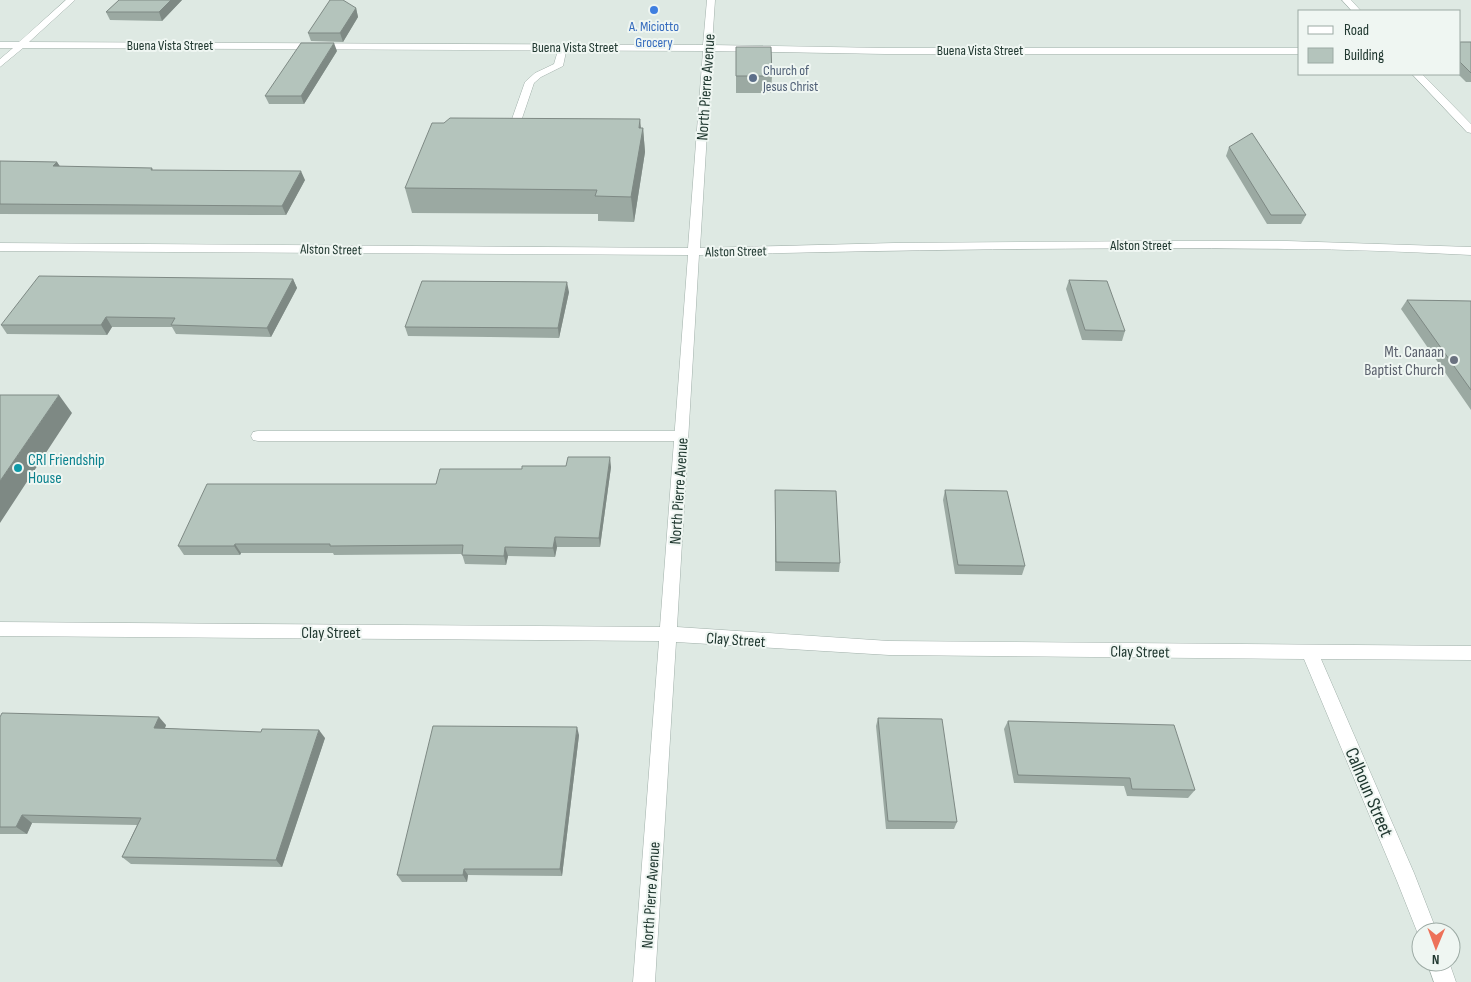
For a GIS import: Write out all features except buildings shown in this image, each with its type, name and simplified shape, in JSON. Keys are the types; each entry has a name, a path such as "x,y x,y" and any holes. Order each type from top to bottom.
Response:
{"street":[{"path":"0,64 71,0"},
{"name":"North Pierre Avenue","path":"644,982 711,0"},
{"path":"1346,0 1356,10"},
{"name":"Buena Vista Street","path":"0,45 563,47 885,51 1298,51"},
{"path":"512,133 530,82 538,75 558,66 563,47"},
{"path":"1418,75 1471,130"},
{"name":"Alston Street","path":"0,247 694,252 894,247 1287,245 1471,251"},
{"path":"258,436 682,436"},
{"name":"Clay Street","path":"0,629 668,634 889,648 1471,653"},
{"name":"Calhoun Street","path":"1310,653 1423,922"}],"place":[{"name":"A. Miciotto Grocery","path":"654,10"},
{"name":"Church of Jesus Christ","path":"753,78"},
{"name":"Mt. Canaan Baptist Church","path":"1454,360"},
{"name":"CRI Friendship House","path":"18,468"}]}
